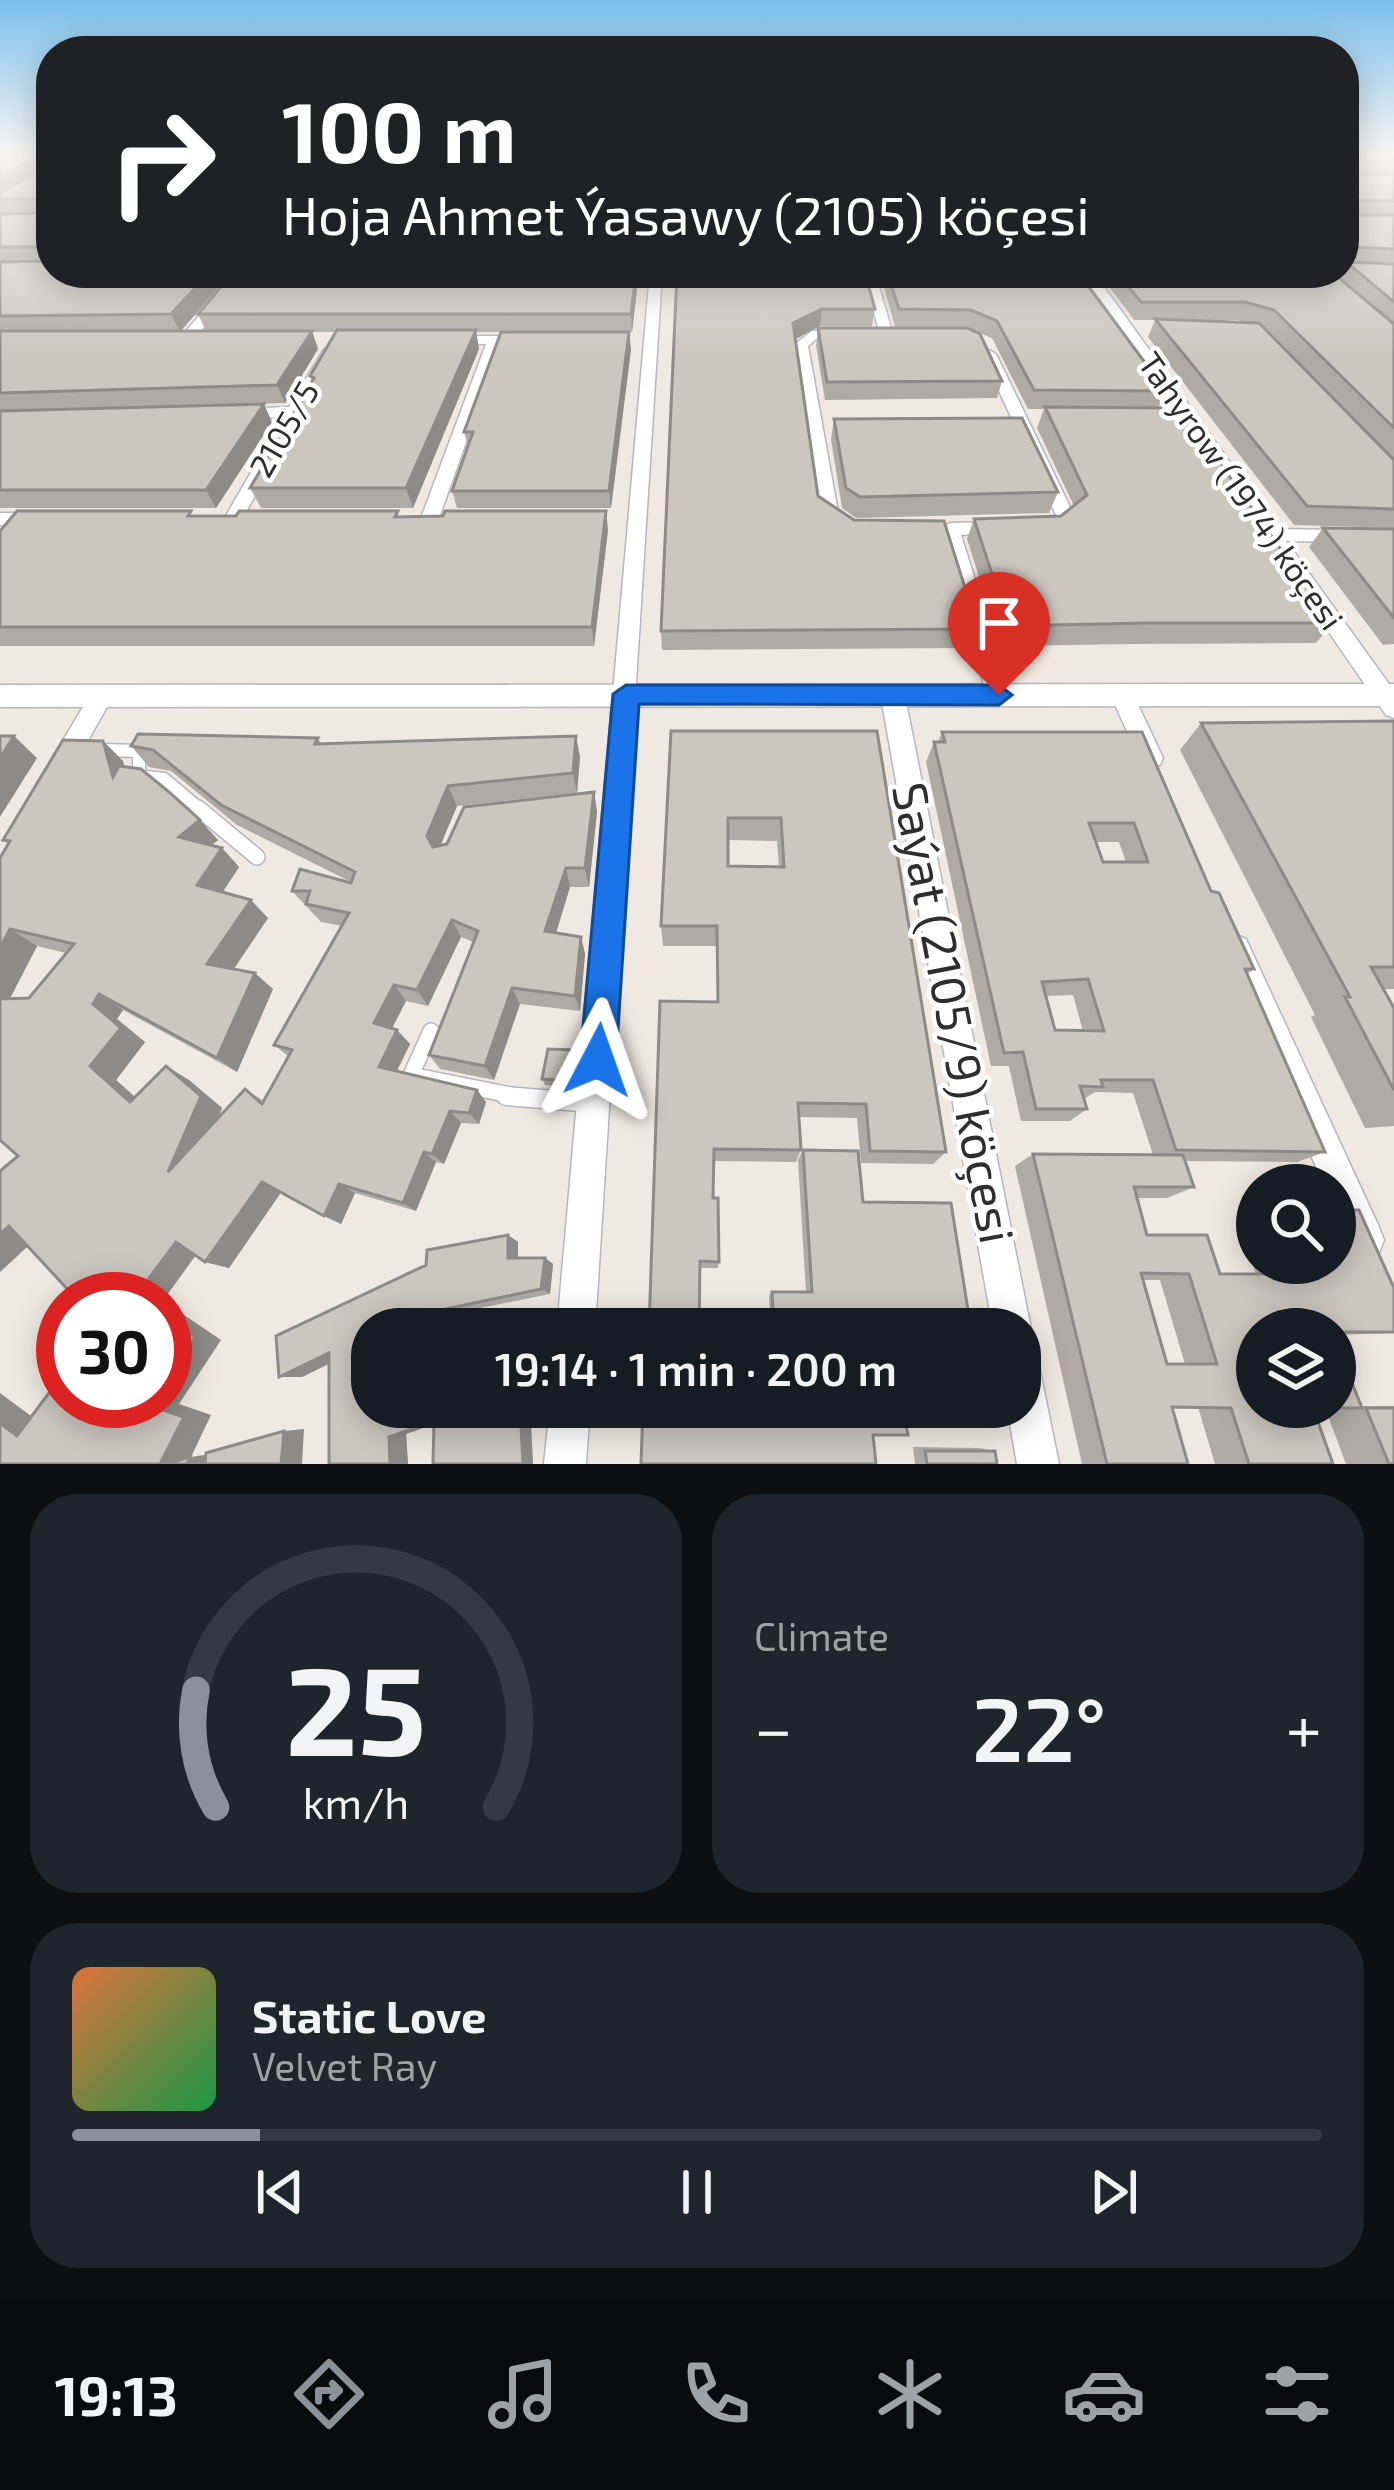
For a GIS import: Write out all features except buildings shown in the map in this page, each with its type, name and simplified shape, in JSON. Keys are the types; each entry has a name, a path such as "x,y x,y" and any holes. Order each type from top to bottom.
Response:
{"street":[{"path":"186,340 229,288"},
{"path":"578,1308 595,1103 608,800 626,694 625,519 639,340 652,288"},
{"path":"873,288 886,335"},
{"name":"Tahyrow (1974) köçesi","path":"1098,288 1391,700"},
{"path":"1126,328 1148,328"},
{"path":"862,529 842,525 829,514 801,344 812,335 922,335"},
{"path":"928,529 1039,527 1061,522 1065,515 985,345 974,338"},
{"path":"164,340 208,340"},
{"name":"2105/5","path":"233,519 336,340 314,340"},
{"path":"427,340 539,340"},
{"path":"430,518 495,340"},
{"path":"214,415 294,412"},
{"path":"1019,418 1041,418"},
{"path":"1171,419 1192,419"},
{"path":"408,518 453,518"},
{"path":"13,524 71,519"},
{"path":"210,519 255,519"},
{"path":"950,529 999,695"},
{"path":"1273,535 1394,536"},
{"path":"0,696 999,695 1391,700"},
{"path":"47,791 101,696"},
{"name":"Saýat (2105/9) köçesi","path":"893,697 1008,1308"},
{"path":"1124,698 1160,777"},
{"path":"1228,930 1375,1259"},
{"path":"565,1464 568,1428"},
{"path":"1031,1428 1038,1464"}],"lane":[{"path":"70,750 139,751 139,776 164,779 256,857"},
{"path":"431,1031 411,1075 515,1098 595,1103"}],"route":[{"path":"598,1060 626,694 999,695"}]}
